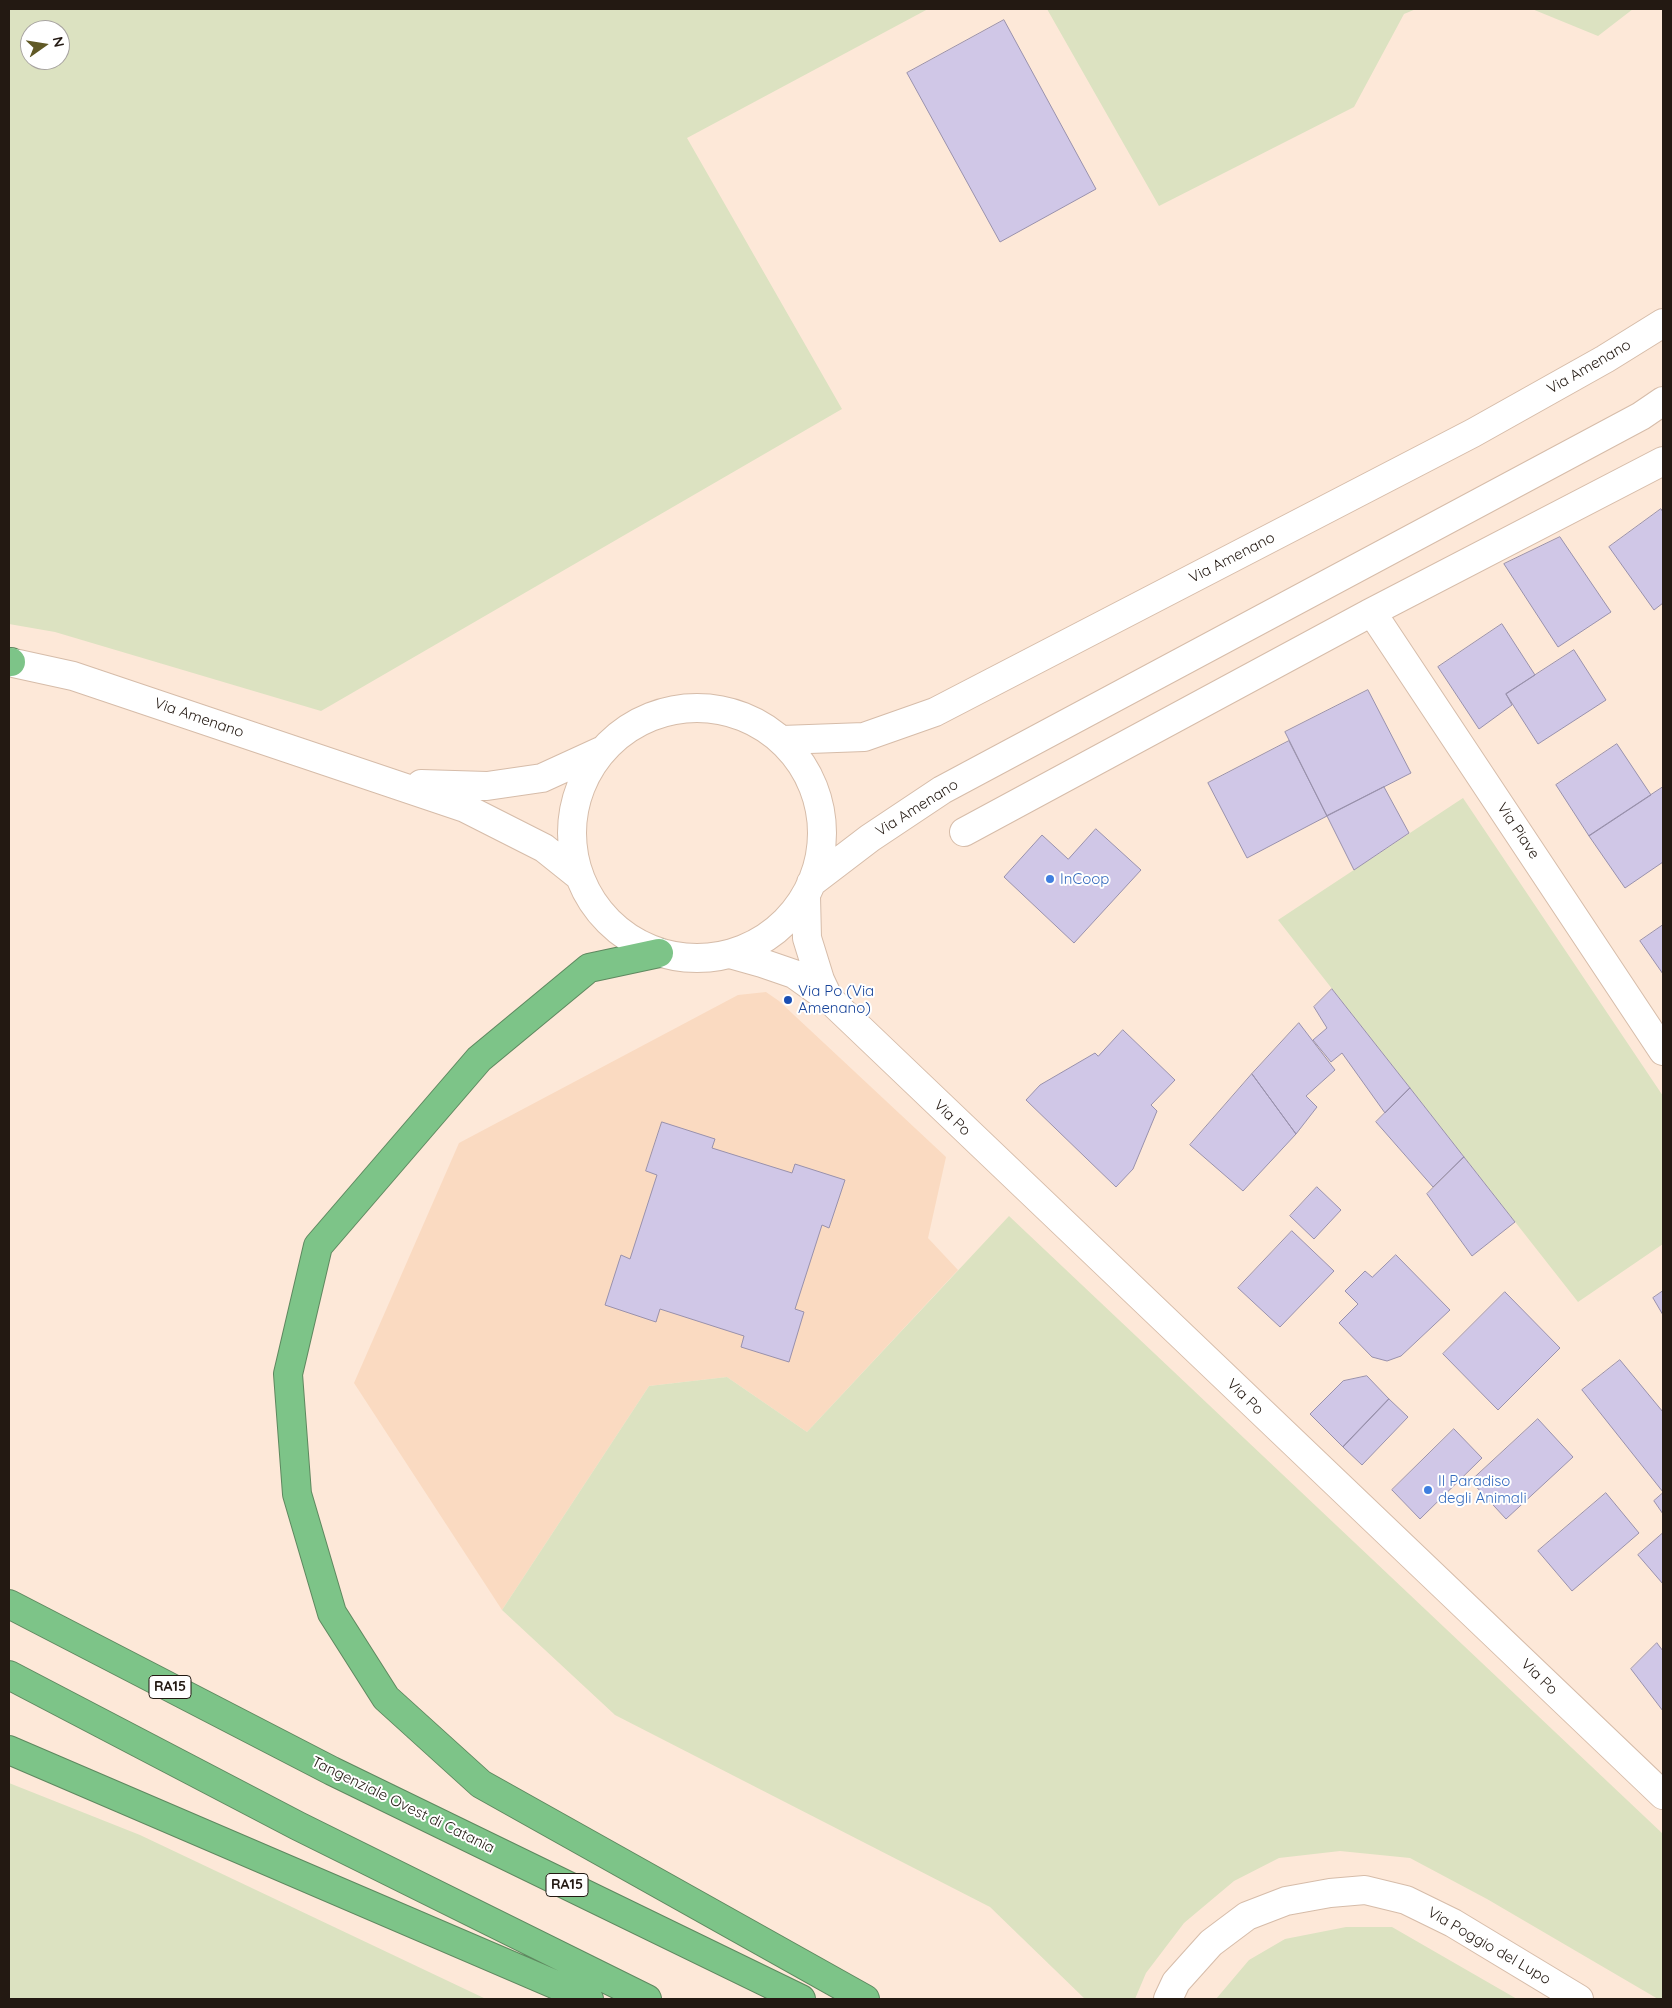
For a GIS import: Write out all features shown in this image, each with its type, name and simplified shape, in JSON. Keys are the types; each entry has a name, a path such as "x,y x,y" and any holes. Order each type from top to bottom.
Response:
{"highway":[{"path":"659,953 589,968 479,1059 318,1246 288,1374 298,1494 332,1613 386,1698 481,1784 865,1999"},
{"name":"Tangenziale Ovest di Catania","path":"9,1604 332,1771 801,1999"},
{"path":"9,1675 298,1826 646,1999"},
{"path":"9,1750 589,1999"}],"main road":[{"name":"Via Amenano","path":"782,740 864,737 935,712 1473,433 1605,359 1663,323"},
{"name":"Via Amenano","path":"809,889 870,838 942,790 1641,416 1663,401"},
{"path":"964,832 1370,613 1663,461"},
{"name":"Via Piave","path":"1370,613 1379,623 1663,1051"},
{"name":"Via Amenano","path":"9,662 73,676 387,782"},
{"path":"809,889 791,916 764,940 730,954 695,959 659,953 626,937 598,910 579,876 571,838 575,798 586,773 601,751 626,728 656,713 689,707 731,712 754,721 782,740 802,764 815,792 820,815 820,853 809,889 807,938 820,980 829,999"},
{"path":"387,782 443,786 487,786 542,778 601,751"},
{"path":"387,782 465,808 544,848 579,876"},
{"path":"730,954 794,974 829,999"},
{"name":"Via Po","path":"829,999 1663,1795"},
{"name":"Via Poggio del Lupo","path":"1172,1991 1211,1943 1247,1916 1286,1901 1330,1893 1364,1890 1406,1900 1453,1923 1579,1999"}],"shaded area":[{"path":"766,992 779,1001 946,1157 928,1238 958,1270 807,1432 727,1377 649,1386 502,1610 354,1383 459,1143 738,995"}],"green space":[{"path":"9,9 928,9 687,138 842,409 321,711 55,632 9,624"},
{"path":"1047,9 1416,9 1404,14 1354,107 1159,206"},
{"path":"1532,9 1633,9 1598,36"},
{"path":"1463,798 1663,1096 1663,1244 1578,1302 1278,920"},
{"path":"1009,1216 1663,1834 1663,1999 1658,1999 1487,1899 1410,1858 1340,1851 1279,1858 1234,1881 1184,1923 1146,1973 1135,1999 1085,1999 990,1907 615,1715 502,1610 649,1386 727,1377 807,1432"},
{"path":"9,1783 140,1835 486,1999 9,1999"},
{"path":"1346,1927 1392,1927 1517,1999 1216,1999 1249,1960 1285,1939"}],"building":[{"path":"1004,20 1096,189 1000,242 907,73"},
{"path":"1661,509 1663,512 1663,603 1654,610 1609,547"},
{"path":"1560,537 1611,612 1558,647 1504,564"},
{"path":"1502,624 1535,675 1506,694 1512,705 1479,729 1438,667"},
{"path":"1574,650 1606,700 1538,744 1506,694"},
{"path":"1368,690 1411,773 1327,816 1285,732"},
{"path":"1289,741 1327,816 1247,858 1208,783"},
{"path":"1617,744 1651,795 1589,836 1556,785"},
{"path":"1384,787 1409,833 1354,870 1327,816"},
{"path":"1663,787 1663,862 1625,888 1589,836"},
{"path":"1096,829 1141,870 1074,943 1004,877 1042,835 1068,859"},
{"path":"1663,925 1663,974 1640,941"},
{"path":"1332,989 1410,1088 1385,1113 1342,1053 1331,1062 1313,1040 1327,1028 1314,1007"},
{"path":"1299,1023 1335,1070 1306,1096 1317,1107 1296,1134 1252,1074"},
{"path":"1123,1030 1175,1080 1151,1105 1157,1111 1133,1169 1116,1187 1026,1100 1040,1085 1095,1053 1098,1056"},
{"path":"1252,1074 1296,1134 1243,1191 1190,1145"},
{"path":"1410,1088 1464,1157 1433,1187 1376,1122"},
{"path":"662,1122 715,1139 712,1148 792,1173 795,1164 845,1180 829,1228 822,1225 795,1309 804,1312 789,1362 741,1347 744,1336 660,1309 656,1322 605,1305 621,1255 630,1259 657,1175 646,1171"},
{"path":"1464,1157 1515,1222 1472,1256 1427,1194"},
{"path":"1317,1187 1341,1210 1314,1239 1290,1216"},
{"path":"1292,1231 1334,1271 1280,1327 1238,1288"},
{"path":"1396,1255 1450,1310 1401,1356 1387,1361 1372,1357 1339,1323 1358,1304 1345,1291 1365,1271 1372,1277"},
{"path":"1663,1291 1663,1315 1653,1298"},
{"path":"1505,1292 1560,1348 1498,1410 1443,1354"},
{"path":"1620,1360 1663,1412 1663,1492 1582,1390"},
{"path":"1367,1376 1389,1399 1343,1447 1310,1414 1343,1381"},
{"path":"1389,1399 1408,1417 1362,1465 1343,1447"},
{"path":"1538,1419 1573,1457 1506,1519 1471,1481"},
{"path":"1454,1429 1482,1458 1420,1519 1392,1490"},
{"path":"1606,1493 1639,1533 1572,1591 1538,1551"},
{"path":"1663,1493 1663,1514 1654,1501"},
{"path":"1663,1533 1663,1584 1638,1555"},
{"path":"1657,1643 1663,1651 1663,1711 1631,1669"}],"place":[{"name":"InCoop","path":"1050,879"},
{"name":"Via Po (Via Amenano)","path":"788,1000"},
{"name":"Il Paradiso degli Animali","path":"1428,1490"}]}
